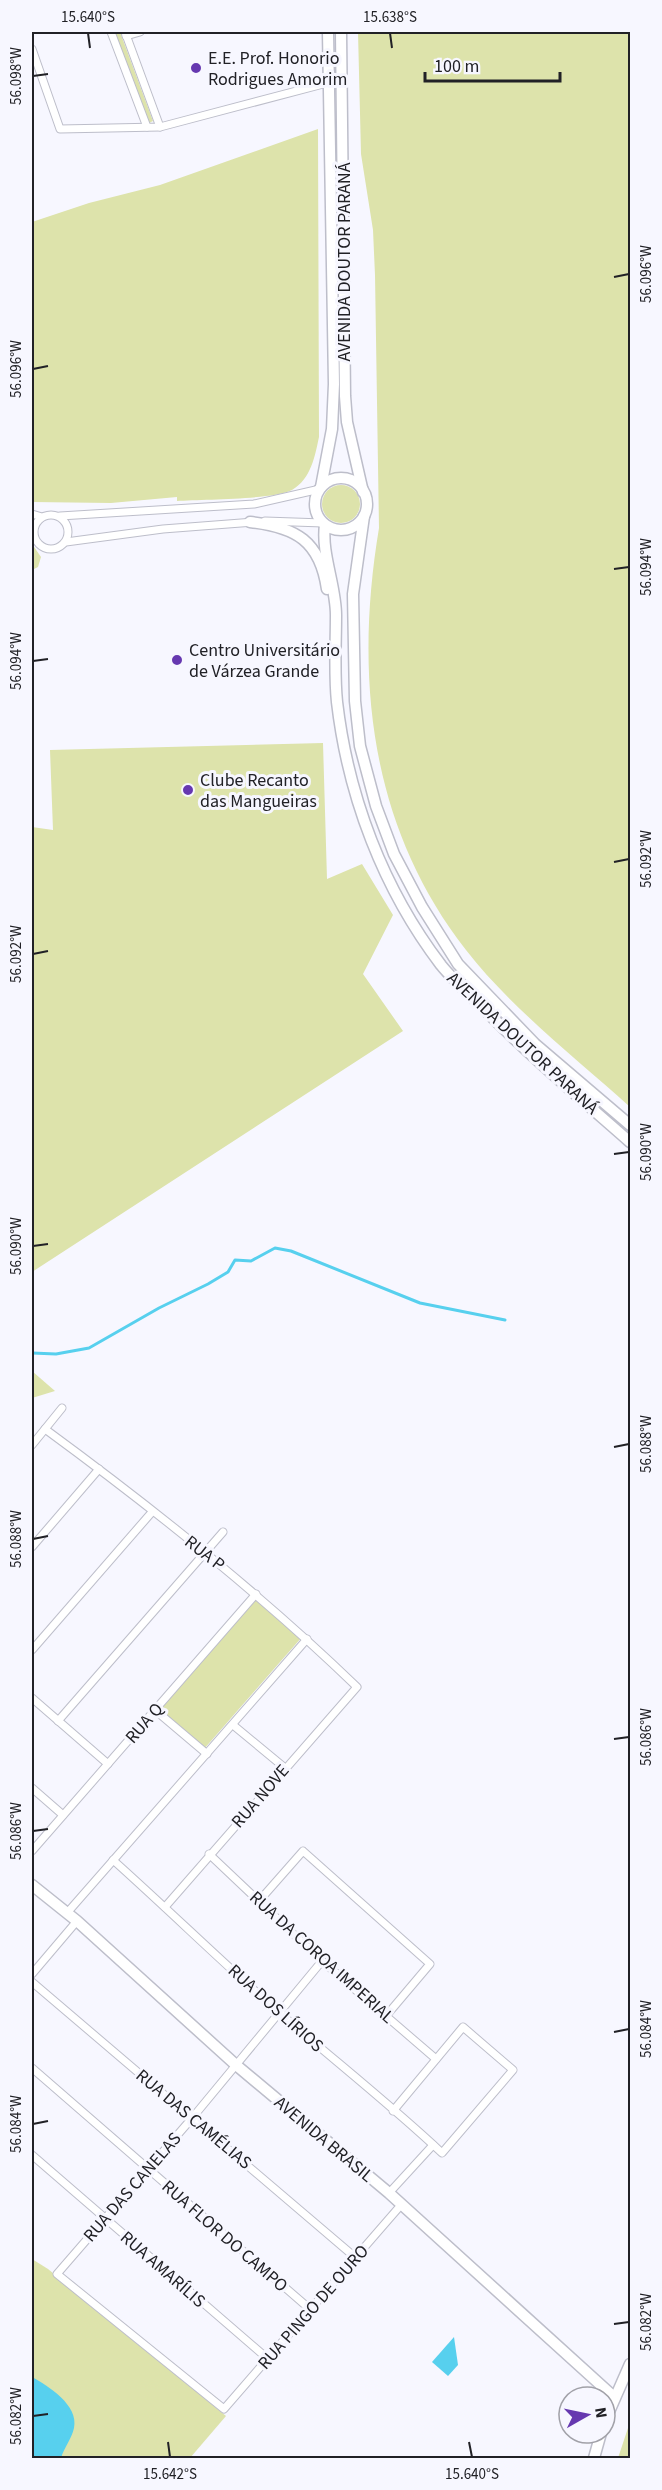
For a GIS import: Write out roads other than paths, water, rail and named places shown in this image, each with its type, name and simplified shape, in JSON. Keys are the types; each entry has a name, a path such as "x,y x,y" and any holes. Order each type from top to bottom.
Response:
{"main road":[{"name":"AVENIDA DOUTOR PARANÁ","path":"321,488 332,429 334,384 327,32"},
{"name":"AVENIDA DOUTOR PARANÁ","path":"341,32 345,396 347,422 363,492"},
{"path":"344,478 351,481 363,492 367,507 364,516 351,528 333,530 324,524 315,510 321,488 335,479 344,478"},
{"name":"AVENIDA DOUTOR PARANÁ","path":"364,516 353,594 355,701 360,746 376,806 394,854 422,907 458,964 535,1044 630,1125"},
{"path":"250,522 290,531 310,543 320,560 336,644"},
{"name":"AVENIDA DOUTOR PARANÁ","path":"324,524 323,537 333,581 337,700 353,786 367,832 418,932 442,967 520,1046 630,1142"},
{"name":"AVENIDA BRASIL","path":"32,1885 78,1921 236,2064 389,2193 601,2385"},
{"path":"617,2391 630,2364"}],"street":[{"path":"111,32 147,127"},
{"path":"140,32 125,34 160,127"},
{"path":"32,49 60,129 160,127 327,83"},
{"path":"32,514 42,517 52,514 60,516 254,504 321,488"},
{"path":"60,516 69,528 66,542"},
{"path":"42,517 34,531 34,541 44,548 54,549 66,542 163,529 250,522 324,524"},
{"path":"32,1445 62,1408"},
{"name":"RUA P","path":"45,1429 256,1594 357,1687"},
{"path":"32,1547 99,1469"},
{"path":"32,1650 152,1512"},
{"path":"58,1721 223,1532"},
{"name":"RUA Q","path":"32,1851 256,1594"},
{"path":"67,1913 307,1639"},
{"name":"RUA NOVE","path":"165,1907 357,1687"},
{"path":"32,1698 108,1764"},
{"path":"155,1710 207,1754"},
{"path":"233,1725 285,1768"},
{"path":"32,1788 63,1815"},
{"path":"259,1901 303,1851 430,1964 386,2016"},
{"name":"RUA DA COROA IMPERIAL","path":"209,1854 322,1961 436,2059"},
{"name":"RUA DOS LÍRIOS","path":"113,1860 279,2013 442,2153 513,2070 463,2027 436,2059"},
{"path":"32,1974 78,1921"},
{"name":"RUA DAS CANELAS","path":"224,2409 57,2274 193,2117 322,1961"},
{"name":"RUA DAS CAMÉLIAS","path":"32,1982 356,2258"},
{"path":"393,2111 436,2059"},
{"name":"RUA FLOR DO CAMPO","path":"32,2068 311,2310"},
{"path":"389,2193 433,2145"},
{"name":"RUA AMARÍLIS","path":"32,2155 268,2359"},
{"name":"RUA PINGO DE OURO","path":"224,2409 401,2205"}],"water":[{"path":"454,2337 458,2365 448,2376 432,2362"},
{"path":"32,2377 61,2397 72,2412 74,2428 61,2458 32,2458"}],"waterway":[{"path":"32,1353 56,1354 89,1348 228,1272 235,1260 251,1261 275,1248 291,1251 420,1303 505,1320"}],"place":[{"name":"E.E. Prof. Honorio Rodrigues Amorim","path":"196,68"},
{"name":"Centro Universitário de Várzea Grande","path":"177,660"},
{"name":"Clube Recanto das Mangueiras","path":"188,790"}]}
